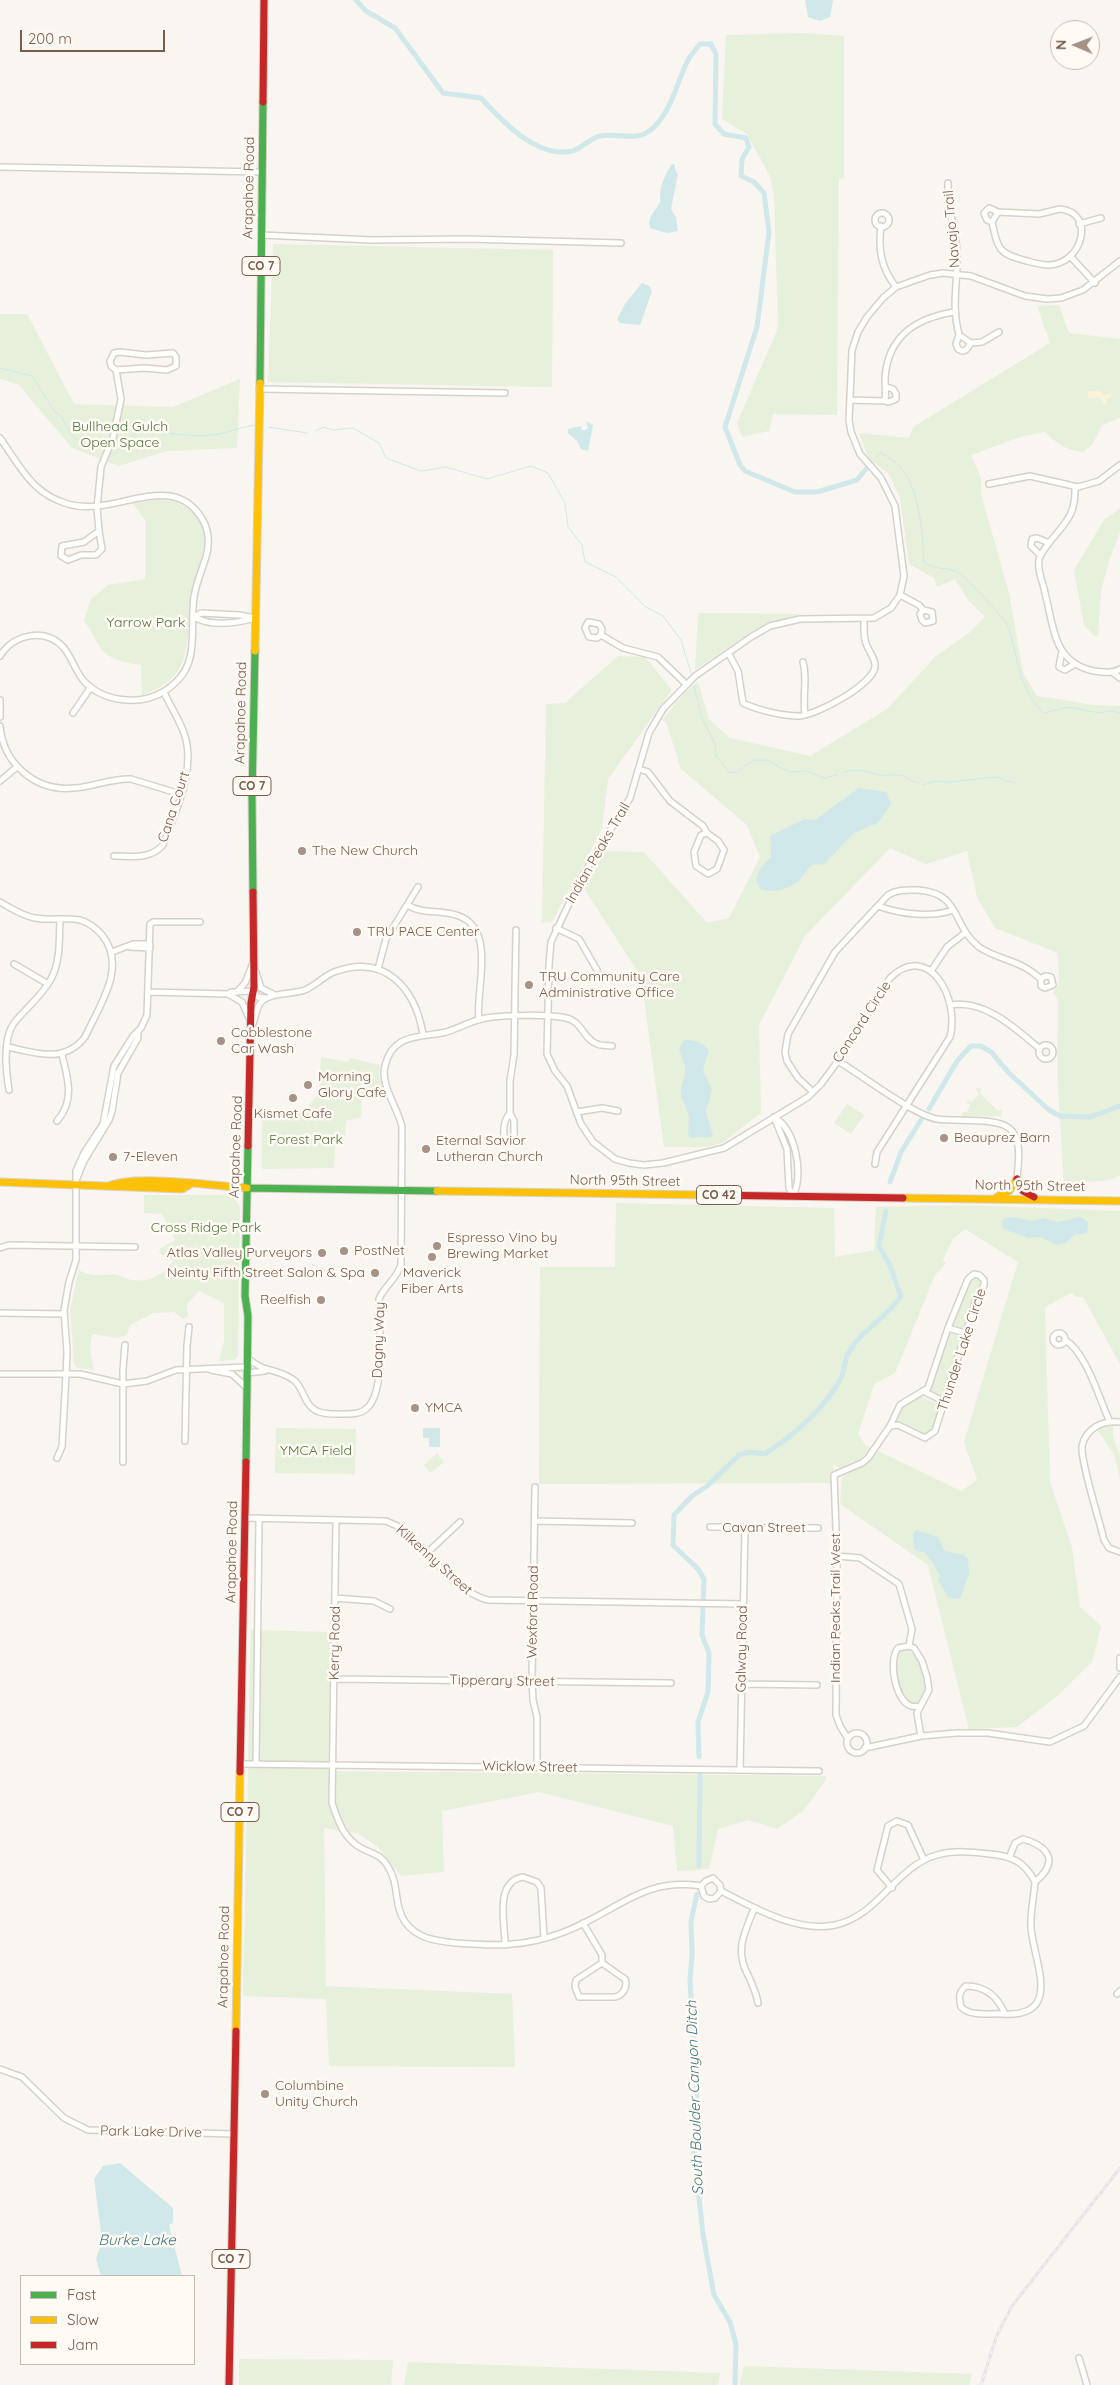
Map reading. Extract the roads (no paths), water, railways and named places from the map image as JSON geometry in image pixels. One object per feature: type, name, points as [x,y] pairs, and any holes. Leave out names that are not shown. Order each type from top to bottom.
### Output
[{"type":"main road","name":"Arapahoe Road","points":[[229,2385],[248,1357],[248,1316],[245,1296],[246,1188],[251,1003],[254,991],[252,796],[264,0]]},
{"type":"main road","points":[[993,1198],[1009,1190],[1017,1179],[1023,1191],[1038,1199]]},
{"type":"main road","name":"North 95th Street","points":[[0,1182],[77,1181],[109,1186],[116,1183],[148,1181],[246,1188],[1120,1201]]},
{"type":"street","points":[[0,167],[262,172]]},
{"type":"street","name":"Navajo Trail","points":[[948,183],[949,213],[957,252],[954,312],[960,335],[956,344],[958,349],[966,350],[971,343],[982,342],[999,332]]},
{"type":"street","points":[[992,222],[987,220],[984,213],[989,208],[998,212],[1038,214],[1066,210],[1075,216],[1079,224],[1082,238],[1080,245],[1070,256],[1051,265],[1008,256],[998,247],[992,222],[998,212]]},
{"type":"street","points":[[1079,224],[1101,218]]},
{"type":"street","points":[[881,226],[879,252],[886,272],[896,287]]},
{"type":"street","points":[[261,235],[372,240],[466,239],[621,244]]},
{"type":"street","points":[[1070,256],[1095,283]]},
{"type":"street","points":[[923,610],[920,606],[900,595],[904,576],[895,506],[888,489],[867,464],[854,444],[849,420],[850,365],[858,332],[876,305],[896,287],[930,275],[956,274],[986,280],[1025,296],[1047,299],[1072,295],[1095,283],[1120,261]]},
{"type":"street","points":[[885,401],[887,370],[892,352],[906,332],[926,318],[954,312]]},
{"type":"street","points":[[960,335],[971,343]]},
{"type":"street","points":[[99,531],[84,542],[62,546],[61,556],[68,560],[81,555],[96,555],[102,549],[97,508],[101,467],[113,438],[121,399],[116,370],[111,366],[110,361],[114,353],[146,355],[169,352],[173,353],[176,357],[176,366],[172,369],[116,370]]},
{"type":"street","points":[[850,400],[885,401],[896,399],[896,394],[892,389],[886,387]]},
{"type":"street","points":[[259,389],[505,392]]},
{"type":"street","points":[[0,438],[23,475],[42,493],[68,505],[97,508],[159,494],[179,498],[193,506],[207,526],[209,539],[208,550],[195,594],[194,646],[191,658],[181,676],[164,692],[148,698],[125,700],[101,694],[91,687],[77,672],[64,648],[47,637],[36,635],[18,638],[0,656]]},
{"type":"street","points":[[989,484],[1030,476],[1076,487],[1100,481],[1120,465]]},
{"type":"street","points":[[1076,487],[1076,500],[1070,517],[1040,555],[1039,576],[1056,639],[1062,651],[1075,664],[1093,670],[1112,672],[1120,678]]},
{"type":"street","points":[[1040,555],[1031,546],[1032,539],[1037,538],[1049,543]]},
{"type":"street","name":"Indian Peaks Trail","points":[[603,1152],[585,1132],[567,1086],[550,1063],[547,1054],[549,957],[556,928],[580,878],[622,813],[654,725],[674,696],[686,684],[711,664],[729,654],[757,633],[785,621],[800,619],[864,620],[883,614],[891,608],[900,595]]},
{"type":"street","points":[[194,618],[201,613],[256,618]]},
{"type":"street","points":[[729,654],[738,671],[743,703],[792,716],[805,715],[840,699],[863,684],[874,671],[875,662],[866,644],[864,620]]},
{"type":"street","points":[[601,634],[623,648],[658,657],[686,684]]},
{"type":"street","points":[[1062,651],[1059,667],[1065,670],[1075,664]]},
{"type":"street","points":[[803,662],[806,680],[803,699],[805,715]]},
{"type":"street","points":[[1112,672],[1120,668]]},
{"type":"street","points":[[73,713],[91,687]]},
{"type":"street","name":"Cana Court","points":[[114,856],[146,856],[158,850],[163,845],[180,794],[186,772],[187,745],[182,726],[164,692]]},
{"type":"street","points":[[0,700],[0,718]]},
{"type":"street","points":[[0,726],[4,747],[16,767],[30,778],[58,788],[74,788],[130,779],[180,794]]},
{"type":"street","points":[[0,781],[16,767]]},
{"type":"street","points":[[639,769],[653,776],[665,795],[703,826],[707,834],[718,841],[724,850],[717,869],[708,874],[696,866],[694,856],[701,835],[707,834]]},
{"type":"street","points":[[378,969],[386,939],[418,887]]},
{"type":"street","points":[[813,1092],[798,1078],[787,1061],[785,1052],[788,1034],[835,952],[888,895],[902,889],[933,891],[947,900],[965,932],[987,952],[1027,968],[1041,979]]},
{"type":"street","points":[[0,902],[35,918],[79,920],[96,927],[112,952],[114,962],[112,979],[85,1037],[72,1050],[62,1055],[43,1055],[8,1047]]},
{"type":"street","points":[[407,905],[421,912],[449,912],[463,917],[476,931],[481,942],[482,958],[477,995],[479,1020]]},
{"type":"street","points":[[878,906],[894,912],[936,914],[953,910]]},
{"type":"street","points":[[9,1090],[7,1075],[8,1047],[12,1027],[48,984],[56,967],[59,955],[60,919]]},
{"type":"street","points":[[57,1458],[62,1447],[66,1375],[67,1352],[64,1314],[69,1282],[76,1263],[77,1181],[84,1161],[109,1120],[118,1073],[138,1038],[138,1032],[147,1015],[151,922],[200,922]]},
{"type":"street","points":[[556,928],[579,939],[597,970]]},
{"type":"street","points":[[510,1113],[514,1118],[514,1137],[509,1139],[504,1137],[503,1133],[504,1120],[510,1113],[515,1017],[516,930]]},
{"type":"street","points":[[875,1164],[877,1152],[950,1037],[953,1016],[951,1005],[945,988],[931,971],[947,947],[965,932]]},
{"type":"street","points":[[112,952],[130,947],[150,946]]},
{"type":"street","points":[[237,992],[245,983],[254,960]]},
{"type":"street","points":[[254,960],[261,988],[275,995]]},
{"type":"street","points":[[14,964],[48,984]]},
{"type":"street","name":"Concord Circle","points":[[603,1152],[628,1163],[644,1165],[663,1163],[724,1148],[813,1092],[838,1061],[884,986],[896,973],[911,967],[931,971]]},
{"type":"street","points":[[251,1031],[259,1004],[267,998],[275,995],[298,993],[338,971],[364,968],[378,969],[398,982],[409,994],[419,1014],[423,1034],[449,1031],[479,1020],[548,1017],[574,1020],[580,1025],[591,1041],[599,1045],[612,1046]]},
{"type":"street","points":[[149,992],[228,994],[254,991],[258,997],[267,998]]},
{"type":"street","points":[[228,994],[237,998],[243,1004],[251,1031]]},
{"type":"street","points":[[951,1005],[970,1005],[998,1017],[1040,1049]]},
{"type":"street","name":"Dagny Way","points":[[248,1357],[258,1367],[280,1372],[296,1383],[311,1406],[317,1411],[356,1414],[368,1408],[372,1402],[378,1380],[379,1298],[396,1277],[401,1264],[402,1127],[397,1108],[385,1079],[384,1070],[388,1057],[402,1042],[423,1034]]},
{"type":"street","points":[[57,1121],[66,1109],[69,1093],[62,1055]]},
{"type":"street","points":[[838,1061],[929,1118],[998,1122],[1010,1129],[1015,1137],[1018,1149],[1017,1179]]},
{"type":"street","points":[[577,1112],[602,1108],[618,1111]]},
{"type":"street","points":[[774,1117],[782,1122],[794,1149],[797,1188],[793,1196]]},
{"type":"street","points":[[0,1248],[9,1244],[135,1247]]},
{"type":"street","name":"Thunder Lake Circle","points":[[898,1408],[904,1402],[925,1392],[931,1384],[948,1328],[968,1279],[974,1274],[979,1275],[984,1280],[984,1285],[976,1300],[935,1431],[929,1436],[922,1437],[898,1424]]},
{"type":"street","points":[[0,1313],[64,1314]]},
{"type":"street","points":[[185,1441],[189,1327]]},
{"type":"street","points":[[948,1328],[966,1333]]},
{"type":"street","points":[[1065,1340],[1072,1344],[1082,1358],[1109,1420]]},
{"type":"street","points":[[123,1462],[125,1346]]},
{"type":"street","points":[[210,1370],[219,1367],[271,1370]]},
{"type":"street","points":[[0,1374],[91,1376],[112,1383],[123,1384],[147,1381],[176,1370],[210,1370],[232,1374],[247,1388]]},
{"type":"street","points":[[925,1392],[945,1402]]},
{"type":"street","points":[[890,1426],[898,1424],[898,1408]]},
{"type":"street","points":[[890,1426],[898,1408]]},
{"type":"street","points":[[1120,1422],[1109,1420],[1094,1427],[1086,1436],[1082,1453],[1104,1540],[1109,1548],[1120,1552]]},
{"type":"street","name":"Indian Peaks Trail West","points":[[848,1738],[840,1726],[836,1715],[837,1556],[834,1475],[862,1464],[890,1426]]},
{"type":"street","name":"Wexford Road","points":[[535,1487],[532,1681],[533,1700],[537,1717],[537,1767]]},
{"type":"street","name":"Kilkenny Street","points":[[245,1518],[386,1521],[394,1523],[463,1588],[478,1598],[488,1600],[743,1604]]},
{"type":"street","name":"Arapahoe Road","points":[[256,1764],[259,1518]]},
{"type":"street","name":"Kerry Road","points":[[336,1520],[332,1803],[340,1826],[350,1840],[362,1849],[376,1853],[387,1864],[396,1881],[397,1906],[405,1923],[420,1936],[440,1941],[505,1945],[529,1944],[564,1932],[635,1895],[656,1887],[686,1884],[701,1886]]},
{"type":"street","points":[[535,1521],[632,1522]]},
{"type":"street","points":[[427,1553],[460,1522]]},
{"type":"street","name":"Cavan Street","points":[[710,1527],[818,1528]]},
{"type":"street","name":"Galway Road","points":[[740,1770],[744,1528]]},
{"type":"street","points":[[837,1556],[860,1558],[899,1584],[912,1629],[909,1646]]},
{"type":"street","points":[[335,1598],[374,1601],[390,1609]]},
{"type":"street","points":[[917,1713],[929,1690],[927,1677],[922,1661],[914,1648],[909,1646],[898,1648],[892,1658],[897,1687],[904,1701],[917,1713],[921,1736]]},
{"type":"street","points":[[1120,1658],[1120,1668]]},
{"type":"street","points":[[865,1748],[866,1742],[861,1735],[854,1734],[848,1738],[847,1746],[851,1752],[860,1753],[865,1748],[921,1736],[988,1733],[1050,1742],[1064,1738],[1084,1726],[1120,1677]]},
{"type":"street","name":"Tipperary Street","points":[[334,1679],[671,1683]]},
{"type":"street","points":[[742,1684],[817,1685]]},
{"type":"street","points":[[911,1706],[920,1707]]},
{"type":"street","name":"Wicklow Street","points":[[240,1764],[819,1771]]},
{"type":"street","points":[[892,1888],[877,1870],[888,1826],[897,1820],[908,1825],[924,1860]]},
{"type":"street","points":[[1010,1856],[1015,1843],[1023,1839],[1038,1844],[1045,1850],[1049,1858],[1049,1866],[1046,1873],[1035,1882]]},
{"type":"street","points":[[721,1891],[754,1909],[803,1925],[817,1927],[836,1925],[857,1917],[924,1860],[953,1852],[1010,1856],[1024,1866],[1035,1882],[1030,1925],[1042,1987],[1033,2007],[1014,2014],[1006,2014],[965,2011],[961,2007],[960,1993],[966,1986],[975,1986],[994,1995],[1000,2001],[1006,2014]]},
{"type":"street","points":[[505,1945],[504,1893],[510,1882],[523,1877],[536,1882],[541,1888],[544,1938]]},
{"type":"street","points":[[713,1878],[720,1885],[721,1891],[715,1898],[709,1899],[704,1896],[701,1886],[713,1878]]},
{"type":"street","points":[[754,1909],[741,1941],[741,1957],[756,1989],[758,2003]]},
{"type":"street","points":[[584,1923],[602,1955],[602,1963]]},
{"type":"street","points":[[602,1963],[625,1979],[621,1995],[615,1997],[579,1997],[575,1987],[576,1980],[602,1963]]},
{"type":"street","name":"Park Lake Drive","points":[[0,2069],[22,2077],[64,2118],[88,2130],[233,2134]]},
{"type":"street","points":[[1079,2358],[1088,2385]]},
{"type":"water","points":[[805,0],[833,0],[830,17],[820,21],[808,17]]},
{"type":"water","points":[[672,164],[675,165],[675,170],[678,174],[671,209],[676,217],[678,231],[667,233],[650,228],[649,224],[652,214],[660,202],[661,187]]},
{"type":"water","points":[[642,283],[649,286],[652,291],[640,325],[620,323],[617,319],[625,304]]},
{"type":"water","points":[[586,421],[593,425],[588,451],[581,449],[577,441],[568,433],[568,429],[581,426],[582,430],[588,428]]},
{"type":"water","points":[[859,788],[886,792],[891,803],[878,823],[854,833],[824,864],[812,865],[799,881],[794,884],[785,889],[775,891],[760,889],[756,880],[759,870],[771,857],[770,836],[805,819],[815,820]]},
{"type":"water","points":[[684,1040],[698,1042],[709,1050],[703,1070],[712,1090],[706,1112],[713,1136],[710,1137],[691,1138],[688,1134],[689,1116],[681,1095],[685,1066],[679,1049]]},
{"type":"water","points":[[1013,1217],[1031,1221],[1044,1218],[1057,1222],[1081,1217],[1088,1222],[1087,1233],[1074,1235],[1066,1243],[1057,1245],[1040,1237],[1028,1238],[1004,1229],[1001,1222],[1006,1218]]},
{"type":"water","points":[[423,1428],[440,1428],[440,1447],[429,1447],[429,1438],[423,1438]]},
{"type":"water","points":[[916,1530],[938,1537],[945,1551],[964,1555],[968,1559],[969,1573],[960,1599],[949,1598],[938,1580],[940,1575],[925,1552],[919,1552],[914,1548],[913,1534]]},
{"type":"water","name":"Burke Lake","points":[[120,2163],[173,2208],[173,2223],[169,2225],[182,2275],[101,2275],[96,2259],[102,2241],[94,2179],[103,2166]]},
{"type":"waterway","name":"South Boulder Canyon Ditch","points":[[356,0],[366,11],[395,28],[443,93],[481,98],[500,118],[522,136],[534,144],[560,152],[577,150],[600,136],[635,136],[648,132],[665,112],[691,55],[700,44],[711,44],[716,54],[715,124],[724,134],[746,138],[749,147],[742,159],[741,176],[754,182],[764,193],[769,232],[757,327],[725,427],[740,465],[745,471],[795,492],[817,492],[857,480],[866,469]]},
{"type":"waterway","points":[[0,368],[32,376],[55,412],[61,416],[71,435],[87,445],[105,447],[104,453]]},
{"type":"waterway","points":[[113,456],[140,428],[171,433],[214,435],[255,425]]},
{"type":"waterway","points":[[268,427],[307,433]]},
{"type":"waterway","points":[[316,431],[323,427],[333,430],[353,428],[379,443],[386,458],[421,471],[446,467],[487,479],[531,466],[548,473],[565,503],[568,527],[582,545],[585,562],[616,577],[646,607],[663,616],[681,640],[691,673]]},
{"type":"waterway","name":"South Boulder Canyon Ditch","points":[[875,457],[880,453],[893,461],[903,471],[911,485],[920,516],[924,562],[935,567],[956,571],[1006,623],[1023,681],[1037,706],[1044,713],[1068,707],[1100,713],[1110,711],[1120,713]]},
{"type":"waterway","points":[[694,686],[702,718],[715,744],[716,756],[730,773],[737,772],[753,760],[767,760],[788,772],[807,771],[824,778],[837,775]]},
{"type":"waterway","points":[[842,773],[857,770],[880,775],[900,775],[918,783]]},
{"type":"waterway","points":[[923,785],[936,781],[950,782],[996,777],[1014,783]]},
{"type":"waterway","name":"South Boulder Canyon Ditch","points":[[929,1109],[957,1061],[971,1046],[981,1046],[991,1052],[1009,1073],[1049,1110],[1060,1116],[1090,1117],[1120,1106]]},
{"type":"waterway","name":"South Boulder Canyon Ditch","points":[[890,1182],[901,1152],[921,1120]]},
{"type":"waterway","name":"South Boulder Canyon Ditch","points":[[699,1757],[698,1722],[708,1692],[709,1653],[702,1635],[704,1579],[698,1569],[673,1545],[674,1515],[692,1496],[706,1487],[739,1455],[749,1452],[765,1454],[808,1420],[826,1400],[841,1378],[847,1355],[854,1344],[889,1311],[901,1296],[890,1266],[879,1246],[886,1211]]},
{"type":"waterway","name":"South Boulder Canyon Ditch","points":[[699,1866],[700,1775]]},
{"type":"waterway","name":"South Boulder Canyon Ditch","points":[[697,1894],[691,1921],[692,1954],[690,1981],[698,2116],[694,2153],[703,2234],[714,2295],[730,2322],[736,2344],[735,2385]]},
{"type":"railway","points":[[981,2385],[997,2335],[1012,2306],[1120,2168]]},
{"type":"place","name":"The New Church","points":[[302,851]]},
{"type":"place","name":"TRU PACE Center","points":[[357,932]]},
{"type":"place","name":"TRU Community Care Administrative Office","points":[[529,985]]},
{"type":"place","name":"Cobblestone Car Wash","points":[[221,1041]]},
{"type":"place","name":"Morning Glory Cafe","points":[[308,1085]]},
{"type":"place","name":"Kismet Cafe","points":[[293,1098]]},
{"type":"place","name":"Beauprez Barn","points":[[944,1138]]},
{"type":"place","name":"Eternal Savior Lutheran Church","points":[[426,1149]]},
{"type":"place","name":"7-Eleven","points":[[113,1157]]},
{"type":"place","name":"Espresso Vino by Brewing Market","points":[[437,1246]]},
{"type":"place","name":"PostNet","points":[[344,1251]]},
{"type":"place","name":"Atlas Valley Purveyors","points":[[322,1253]]},
{"type":"place","name":"Maverick Fiber Arts","points":[[432,1257]]},
{"type":"place","name":"Neinty Fifth Street Salon & Spa","points":[[375,1273]]},
{"type":"place","name":"Reelfish","points":[[321,1300]]},
{"type":"place","name":"YMCA","points":[[415,1408]]},
{"type":"place","name":"Columbine Unity Church","points":[[265,2094]]},
{"type":"park label","name":"Bullhead Gulch Open Space","points":[[120,436]]},
{"type":"park label","name":"Yarrow Park","points":[[146,623]]},
{"type":"park label","name":"Forest Park","points":[[306,1140]]},
{"type":"park label","name":"Cross Ridge Park","points":[[206,1228]]},
{"type":"park label","name":"YMCA Field","points":[[316,1451]]}]
